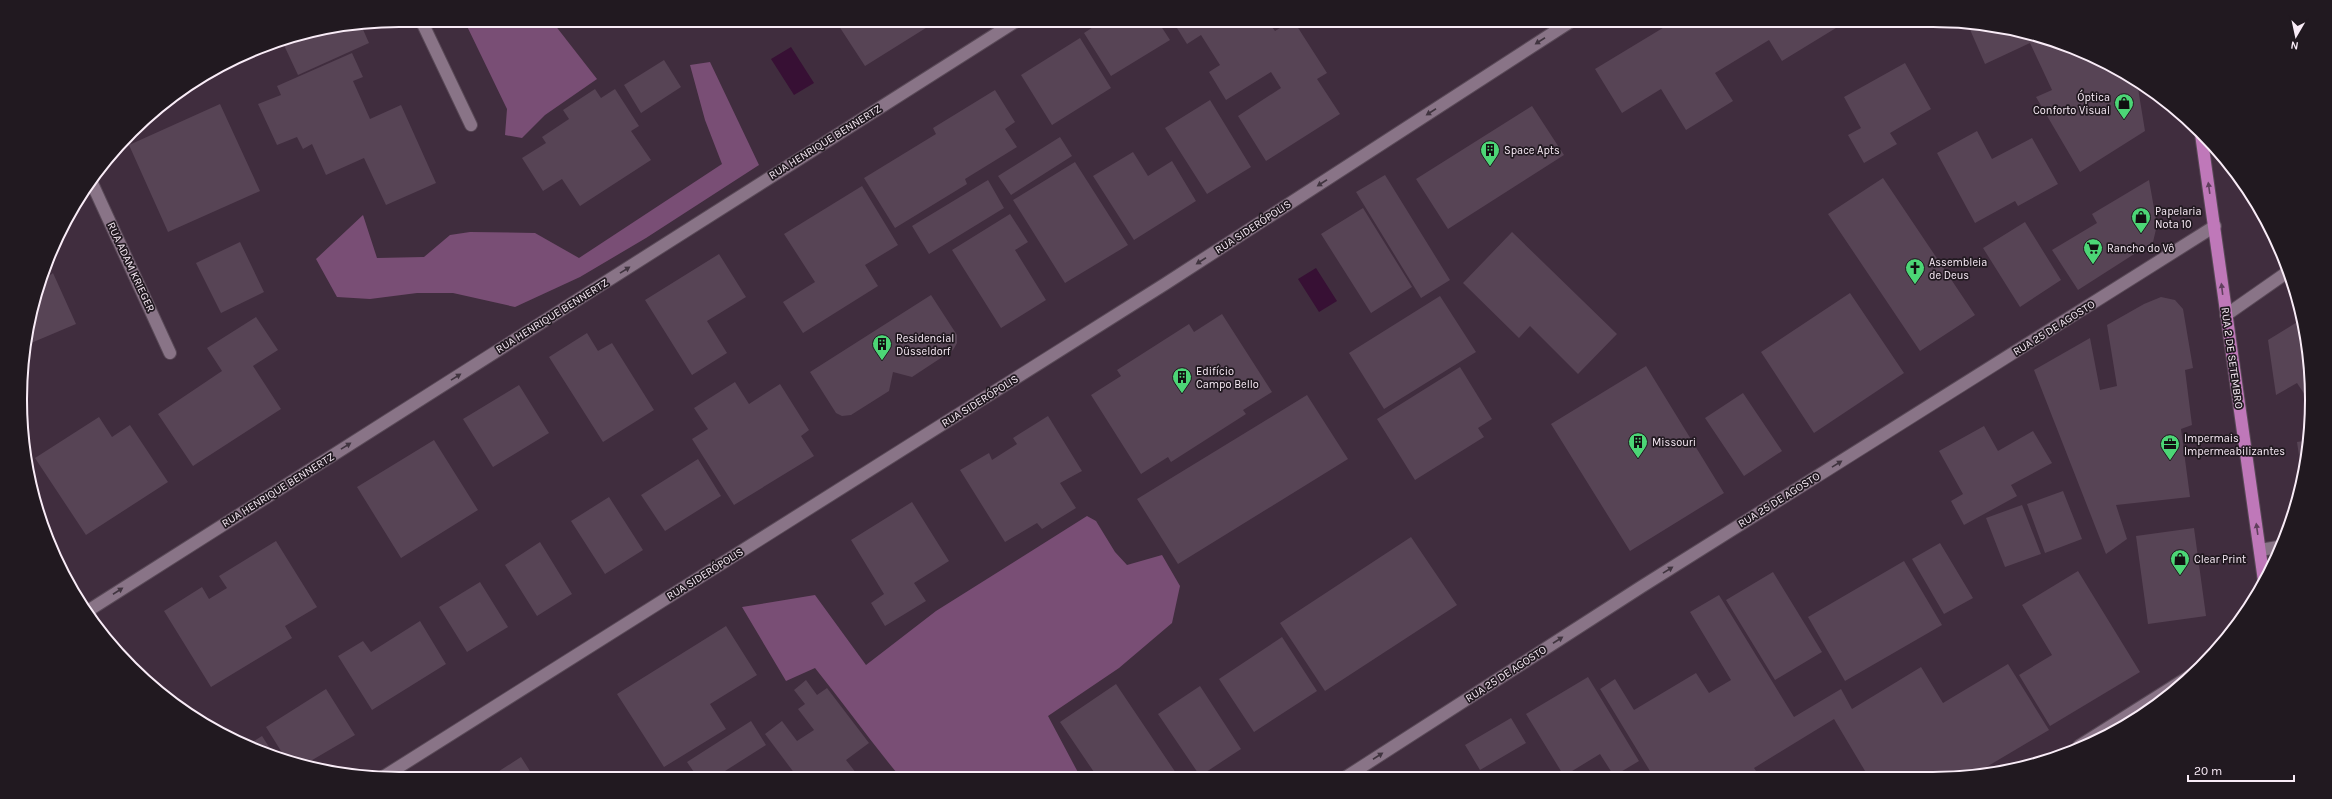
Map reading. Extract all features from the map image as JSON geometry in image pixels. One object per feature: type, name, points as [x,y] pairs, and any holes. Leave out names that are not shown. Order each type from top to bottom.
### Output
[{"type":"main road","name":"RUA 2 DE SETEMBRO","points":[[2202,143],[2263,572]]},
{"type":"street","points":[[424,27],[471,125]]},
{"type":"street","name":"RUA HENRIQUE BENNERTZ","points":[[92,608],[1007,27]]},
{"type":"street","name":"RUA SIDERÓPOLIS","points":[[391,772],[1158,288],[1562,27]]},
{"type":"street","name":"RUA ADAM KRIEGER","points":[[94,187],[170,353]]},
{"type":"street","name":"RUA 25 DE AGOSTO","points":[[1354,772],[1641,587],[2214,226]]},
{"type":"street","points":[[2226,315],[2283,275]]},
{"type":"street","points":[[2260,550],[2274,548]]},
{"type":"street","points":[[2110,727],[2148,703]]},
{"type":"shaded area","points":[[467,27],[556,27],[597,79],[545,115],[522,138],[505,135],[507,109]]},
{"type":"shaded area","points":[[791,47],[814,83],[794,95],[771,59]]},
{"type":"shaded area","points":[[710,62],[759,165],[646,238],[580,277],[515,307],[453,293],[417,293],[370,299],[337,297],[316,259],[363,215],[377,258],[424,257],[450,235],[470,232],[535,233],[579,258],[722,164],[705,120],[690,65]]},
{"type":"shaded area","points":[[1316,268],[1337,301],[1319,312],[1298,279]]},
{"type":"shaded area","points":[[1087,516],[1096,521],[1115,552],[1127,565],[1162,555],[1180,586],[1172,623],[1119,668],[1048,716],[1078,772],[896,772],[815,668],[786,681],[742,607],[815,595],[866,665],[936,611]]},
{"type":"building","points":[[840,27],[927,27],[865,66]]},
{"type":"building","points":[[1093,27],[1162,27],[1170,40],[1111,76],[1084,33]]},
{"type":"building","points":[[1176,27],[1272,27],[1275,31],[1282,27],[1297,27],[1327,73],[1317,79],[1340,114],[1266,161],[1238,116],[1281,88],[1271,72],[1226,100],[1209,72],[1220,65],[1201,35],[1187,44]]},
{"type":"building","points":[[1664,27],[1838,27],[1782,61],[1769,40],[1715,73],[1733,101],[1686,130],[1661,89],[1622,113],[1595,69]]},
{"type":"building","points":[[363,29],[369,43],[298,75],[284,46],[327,34]]},
{"type":"building","points":[[1970,29],[2005,34],[2075,55],[2119,77],[2138,89],[2145,131],[2080,172],[2036,97],[2052,90],[2030,43],[1985,64]]},
{"type":"building","points":[[1080,38],[1111,88],[1052,125],[1021,75]]},
{"type":"building","points":[[352,53],[363,77],[353,81],[370,119],[401,105],[436,183],[386,205],[364,158],[326,175],[312,144],[303,149],[297,137],[277,145],[258,104],[281,95],[277,86]]},
{"type":"building","points":[[664,60],[681,87],[641,113],[624,85]]},
{"type":"building","points":[[1905,63],[1931,109],[1890,133],[1897,144],[1864,163],[1848,135],[1861,128],[1844,97]]},
{"type":"building","points":[[595,89],[601,98],[615,89],[639,126],[631,131],[651,160],[580,206],[562,179],[543,191],[522,158],[546,143],[542,137],[569,119],[563,110]]},
{"type":"building","points":[[995,90],[1015,122],[1005,129],[1017,147],[965,179],[967,184],[895,228],[864,178],[936,134],[933,128]]},
{"type":"building","points":[[1210,100],[1251,167],[1207,194],[1165,128]]},
{"type":"building","points":[[220,104],[260,191],[168,232],[129,145]]},
{"type":"building","name":"Space Apts","points":[[1532,106],[1564,155],[1448,229],[1416,179]]},
{"type":"building","points":[[1977,131],[1992,159],[2032,138],[2058,184],[2018,206],[2015,201],[1975,223],[1937,153]]},
{"type":"building","points":[[1060,137],[1072,156],[1011,195],[998,176]]},
{"type":"building","points":[[1133,152],[1148,176],[1172,161],[1196,201],[1134,240],[1093,176]]},
{"type":"building","points":[[1075,162],[1128,245],[1065,283],[1013,200]]},
{"type":"building","points":[[1385,175],[1450,280],[1421,298],[1356,192]]},
{"type":"building","name":"Assembleia de Deus","points":[[1883,178],[1975,315],[1920,351],[1828,214]]},
{"type":"building","points":[[988,180],[1004,208],[929,254],[912,226]]},
{"type":"building","points":[[2149,180],[2157,225],[2153,242],[2078,290],[2052,250],[2097,223],[2092,214]]},
{"type":"building","points":[[862,186],[898,245],[865,265],[878,286],[803,333],[783,302],[815,282],[784,234]]},
{"type":"building","points":[[1363,208],[1412,287],[1371,313],[1321,234]]},
{"type":"building","points":[[1010,214],[1028,242],[1015,250],[1046,300],[1001,328],[952,250]]},
{"type":"building","points":[[2025,222],[2061,280],[2020,307],[1983,248]]},
{"type":"building","points":[[1512,232],[1617,334],[1578,374],[1530,326],[1519,338],[1463,283]]},
{"type":"building","points":[[240,242],[264,292],[221,313],[196,263]]},
{"type":"building","points":[[719,254],[746,297],[707,321],[727,353],[692,375],[645,300]]},
{"type":"building","points":[[53,273],[76,324],[31,343],[34,327],[47,280],[49,275]]},
{"type":"building","points":[[1850,293],[1904,373],[1814,433],[1761,352]]},
{"type":"building","name":"Residencial Düsseldorf","points":[[931,295],[957,335],[957,343],[953,350],[912,377],[893,372],[889,391],[851,415],[842,416],[836,413],[810,372]]},
{"type":"building","points":[[1440,296],[1476,352],[1384,409],[1349,353]]},
{"type":"building","points":[[2161,297],[2175,300],[2183,309],[2193,368],[2185,370],[2192,425],[2181,429],[2190,497],[2116,505],[2127,539],[2106,554],[2034,370],[2090,338],[2100,390],[2117,386],[2107,325],[2144,304]]},
{"type":"building","name":"Edifício Campo Bello","points":[[1222,314],[1272,392],[1243,410],[1246,414],[1171,462],[1168,457],[1141,474],[1091,395],[1121,376],[1117,370],[1189,324],[1194,332]]},
{"type":"building","points":[[256,317],[278,350],[253,366],[281,409],[193,466],[158,414],[222,371],[207,348]]},
{"type":"building","points":[[2297,322],[2302,351],[2305,395],[2297,383],[2276,395],[2268,340]]},
{"type":"building","points":[[587,333],[598,351],[612,343],[654,410],[603,442],[549,357]]},
{"type":"building","name":"Missouri","points":[[1646,366],[1724,493],[1630,551],[1551,424]]},
{"type":"building","points":[[1460,367],[1492,419],[1478,428],[1484,437],[1415,480],[1377,419]]},
{"type":"building","points":[[735,382],[749,404],[780,384],[809,430],[801,436],[814,456],[734,505],[692,439],[708,429],[694,408]]},
{"type":"building","points":[[519,385],[549,433],[493,467],[463,419]]},
{"type":"building","points":[[1743,393],[1782,451],[1744,476],[1705,418]]},
{"type":"building","points":[[1307,395],[1348,459],[1178,564],[1137,499]]},
{"type":"building","points":[[1048,416],[1082,471],[1060,483],[1076,508],[1042,529],[1037,523],[1005,542],[960,470],[989,453],[992,460],[1017,444],[1013,438]]},
{"type":"building","points":[[99,417],[112,437],[130,425],[168,482],[86,535],[35,458]]},
{"type":"building","points":[[1984,426],[1998,451],[2033,431],[2052,463],[2011,485],[2017,496],[1964,525],[1951,501],[1963,494],[1939,451]]},
{"type":"building","points":[[434,440],[478,510],[401,558],[357,487]]},
{"type":"building","points":[[2303,441],[2300,461],[2297,442]]},
{"type":"building","points":[[698,459],[721,496],[665,531],[641,495]]},
{"type":"building","points":[[2063,491],[2082,539],[2045,553],[2027,504]]},
{"type":"building","points":[[609,497],[643,550],[605,574],[571,521]]},
{"type":"building","points":[[912,502],[949,561],[914,583],[926,601],[885,626],[871,603],[884,594],[851,540]]},
{"type":"building","points":[[2022,505],[2041,554],[2005,567],[1986,518]]},
{"type":"building","points":[[2194,528],[2206,616],[2148,624],[2136,536]]},
{"type":"building","points":[[1411,537],[1457,605],[1325,691],[1280,623]]},
{"type":"building","points":[[276,541],[317,607],[285,626],[292,638],[211,687],[164,611],[202,587],[209,599],[227,588],[219,576]]},
{"type":"building","points":[[540,542],[572,594],[537,616],[505,565]]},
{"type":"building","points":[[1940,543],[1973,598],[1944,614],[1912,559]]},
{"type":"building","points":[[1904,561],[1942,625],[1845,681],[1808,617]]},
{"type":"building","points":[[2078,571],[2140,672],[2050,726],[2019,675],[2052,655],[2022,605]]},
{"type":"building","points":[[1773,572],[1822,652],[1775,680],[1726,600]]},
{"type":"building","points":[[480,582],[508,627],[467,652],[439,607]]},
{"type":"building","points":[[1719,595],[1794,717],[1841,689],[1852,709],[1921,667],[1943,703],[2008,664],[2049,730],[1984,769],[1932,772],[1866,772],[1834,719],[1754,768],[1756,771],[1754,772],[1651,772],[1600,689],[1615,679],[1634,710],[1696,673],[1709,693],[1731,680],[1690,612]]},
{"type":"building","points":[[420,621],[446,664],[372,710],[338,656],[363,641],[371,652]]},
{"type":"building","points":[[726,626],[757,675],[710,704],[726,729],[664,767],[617,694]]},
{"type":"building","points":[[1282,637],[1317,691],[1254,732],[1219,679]]},
{"type":"building","points":[[1588,677],[1639,761],[1621,772],[1611,772],[1600,754],[1571,772],[1562,772],[1526,714]]},
{"type":"building","points":[[806,680],[817,695],[827,688],[869,743],[846,760],[855,772],[794,772],[765,734],[782,721],[797,741],[814,730],[798,709],[805,704],[794,690]]},
{"type":"building","points":[[1116,684],[1175,772],[1094,772],[1060,722]]},
{"type":"building","points":[[1200,686],[1241,749],[1206,772],[1197,772],[1158,714]]},
{"type":"building","points":[[326,689],[355,735],[311,761],[282,753],[266,727]]},
{"type":"building","points":[[1511,718],[1526,743],[1480,770],[1465,745]]},
{"type":"building","points":[[751,721],[766,745],[723,772],[694,772],[687,762]]},
{"type":"building","points":[[262,736],[270,749],[257,744],[253,742]]},
{"type":"building","points":[[521,757],[531,772],[498,772]]},
{"type":"place","name":"Óptica Conforto Visual","points":[[2124,120]]},
{"type":"place","name":"Space Apts","points":[[1490,167]]},
{"type":"place","name":"Papelaria Nota 10","points":[[2141,234]]},
{"type":"place","name":"Rancho do Vô","points":[[2093,265]]},
{"type":"place","name":"Assembleia de Deus","points":[[1915,285]]},
{"type":"place","name":"Residencial Düsseldorf","points":[[882,361]]},
{"type":"place","name":"Edifício Campo Bello","points":[[1182,394]]},
{"type":"place","name":"Missouri","points":[[1638,459]]},
{"type":"place","name":"Impermais Impermeabilizantes","points":[[2170,461]]},
{"type":"place","name":"Clear Print","points":[[2180,576]]}]
